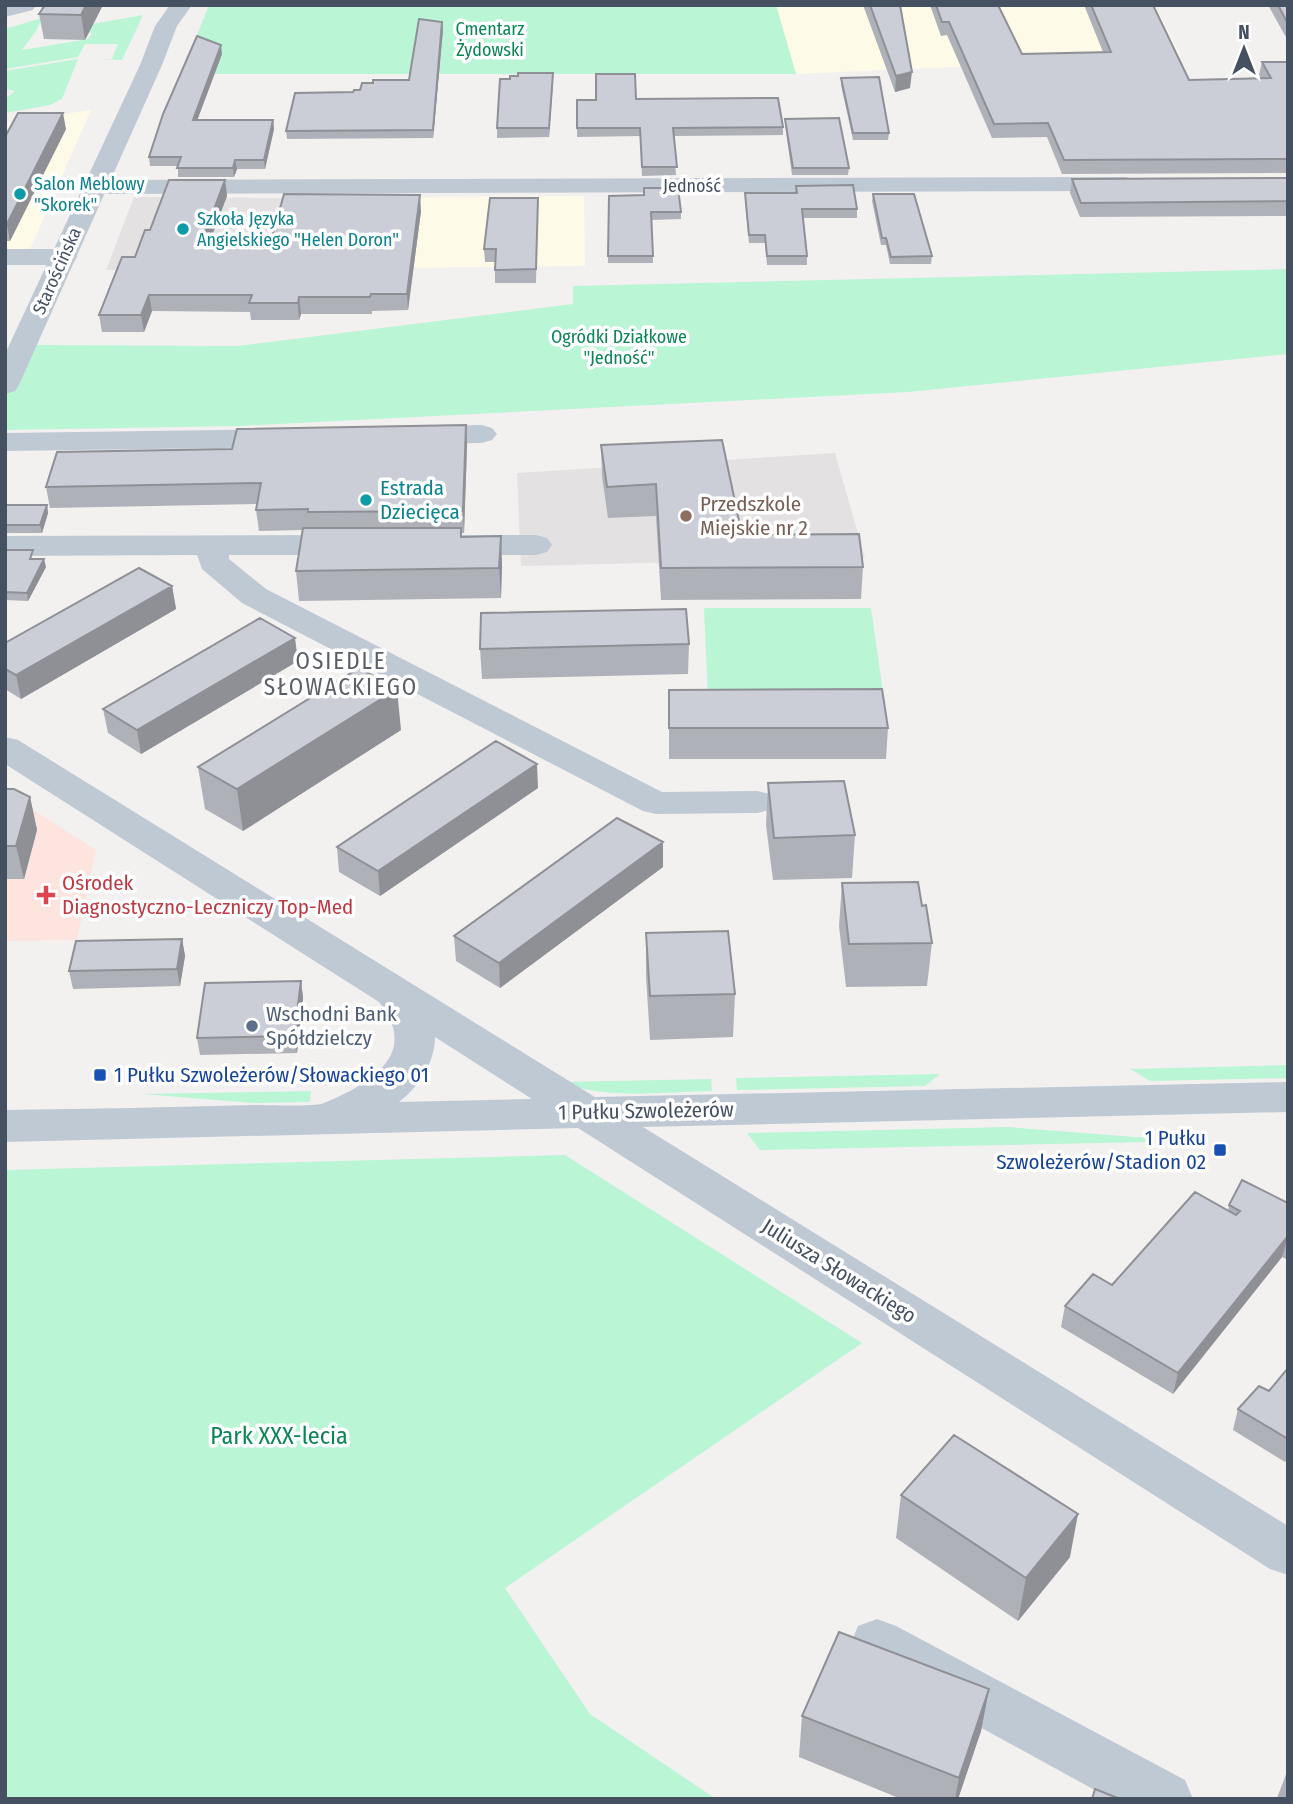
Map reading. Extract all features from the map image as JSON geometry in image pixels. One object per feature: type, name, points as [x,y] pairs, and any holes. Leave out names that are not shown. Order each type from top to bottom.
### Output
[{"type":"street","points":[[5,11],[25,5]]},
{"type":"street","name":"Starościńska","points":[[5,385],[151,65],[166,16],[181,5]]},
{"type":"street","name":"Jedność","points":[[95,187],[1149,183]]},
{"type":"street","points":[[5,257],[64,257]]},
{"type":"street","points":[[389,436],[482,434]]},
{"type":"street","points":[[5,442],[309,438]]},
{"type":"street","points":[[5,546],[536,544]]},
{"type":"street","points":[[212,546],[212,562],[254,596],[656,803],[757,802]]},
{"type":"street","name":"Juliusza Słowackiego","points":[[5,748],[1288,1553]]},
{"type":"street","name":"Juliusza Słowackiego","points":[[294,1119],[370,1102],[388,1090],[405,1072],[412,1056],[414,1038],[407,1011],[390,988]]},
{"type":"street","name":"1 Pułku Szwoleżerów","points":[[5,1126],[1288,1097]]},
{"type":"street","points":[[877,1643],[1165,1799]]},
{"type":"shaded area","points":[[776,5],[1155,5],[1181,57],[796,74]]},
{"type":"shaded area","points":[[91,110],[30,249],[5,249],[5,123]]},
{"type":"shaded area","points":[[584,196],[585,266],[299,269],[312,198]]},
{"type":"shaded area","points":[[134,197],[312,198],[299,269],[106,270]]},
{"type":"shaded area","name":"Przedszkole Miejskie nr 2","points":[[835,453],[865,558],[521,566],[517,473]]},
{"type":"shaded area","name":"Ośrodek Diagnostyczno-Leczniczy Top-Med","points":[[5,792],[96,850],[77,940],[5,941]]},
{"type":"green space","name":"Cmentarz Żydowski","points":[[209,5],[776,5],[796,74],[181,74]]},
{"type":"green space","points":[[143,15],[122,60],[101,59],[112,59],[118,44],[85,44],[78,57],[5,69],[5,29],[42,18],[22,50],[88,39],[92,33],[85,32],[81,26]]},
{"type":"green space","points":[[78,59],[62,99],[50,105],[5,113],[5,99],[15,91],[5,89],[5,71]]},
{"type":"green space","name":"Ogródki Działkowe \"Jedność\"","points":[[1288,269],[1288,354],[908,392],[237,426],[5,430],[5,385],[24,345],[237,346],[573,304],[573,286]]},
{"type":"green space","points":[[704,608],[871,608],[884,699],[708,700]]},
{"type":"green space","points":[[1288,1065],[1288,1078],[1150,1081],[1130,1069]]},
{"type":"green space","points":[[940,1074],[925,1086],[737,1090],[736,1078]]},
{"type":"green space","points":[[711,1079],[712,1091],[654,1093],[597,1091],[560,1082]]},
{"type":"green space","points":[[311,1091],[310,1102],[253,1103],[142,1094]]},
{"type":"green space","points":[[1008,1127],[1148,1138],[1148,1142],[760,1150],[747,1133]]},
{"type":"green space","name":"Park XXX-lecia","points":[[565,1155],[862,1343],[505,1588],[590,1714],[716,1799],[5,1799],[5,1170]]},
{"type":"building","points":[[45,5],[86,5],[81,15],[39,14]]},
{"type":"building","points":[[870,5],[900,5],[912,72],[896,76]]},
{"type":"building","points":[[936,5],[998,5],[1022,54],[1111,52],[1091,5],[1153,5],[1189,80],[1271,78],[1262,62],[1288,62],[1288,159],[1064,160],[1048,123],[994,124],[949,22],[942,22]]},
{"type":"building","points":[[1278,5],[1288,5],[1288,24]]},
{"type":"building","points":[[419,19],[442,22],[433,130],[286,131],[295,93],[353,92],[360,90],[362,83],[373,83],[373,80],[409,80]]},
{"type":"building","points":[[197,36],[221,45],[193,120],[273,120],[264,160],[235,160],[233,168],[177,168],[181,157],[149,157],[163,114]]},
{"type":"building","points":[[518,73],[553,73],[549,128],[497,128],[500,79],[510,79],[510,76],[518,76]]},
{"type":"building","points":[[596,74],[635,74],[636,99],[778,98],[783,127],[673,128],[677,167],[642,167],[640,128],[577,128],[577,100],[596,100]]},
{"type":"building","points":[[879,77],[889,133],[853,133],[841,78]]},
{"type":"building","name":"Salon Meblowy \"Skorek\"","points":[[18,113],[63,113],[5,224],[5,137]]},
{"type":"building","points":[[839,118],[849,168],[793,168],[785,119]]},
{"type":"building","points":[[1288,178],[1288,201],[1081,203],[1072,179]]},
{"type":"building","points":[[169,180],[225,180],[203,238],[272,237],[284,194],[420,195],[407,294],[299,297],[298,303],[249,303],[252,295],[149,295],[141,315],[99,315],[122,257],[135,257],[145,230],[150,230]]},
{"type":"building","points":[[853,185],[857,209],[802,209],[807,256],[767,256],[765,235],[749,235],[745,193],[797,193],[796,186]]},
{"type":"building","points":[[644,188],[678,188],[681,212],[651,212],[653,256],[608,256],[609,196],[644,195]]},
{"type":"building","points":[[873,194],[914,194],[932,256],[891,257],[886,238],[882,238]]},
{"type":"building","points":[[490,198],[538,198],[536,269],[495,270],[496,249],[484,249]]},
{"type":"building","points":[[466,425],[463,511],[256,510],[261,483],[46,487],[57,452],[232,449],[237,429]]},
{"type":"building","points":[[722,440],[742,535],[859,534],[863,567],[661,568],[656,484],[607,487],[601,445]]},
{"type":"building","points":[[5,505],[47,505],[40,525],[5,525]]},
{"type":"building","points":[[303,528],[461,528],[461,537],[501,536],[499,568],[296,571]]},
{"type":"building","points":[[5,550],[33,550],[30,559],[44,559],[27,593],[5,592]]},
{"type":"building","points":[[139,568],[172,586],[16,675],[5,669],[5,643]]},
{"type":"building","points":[[686,609],[689,644],[480,649],[481,613]]},
{"type":"building","points":[[260,618],[295,638],[137,730],[103,709]]},
{"type":"building","points":[[359,668],[397,689],[237,789],[198,767]]},
{"type":"building","points":[[882,689],[888,728],[669,728],[669,690]]},
{"type":"building","points":[[496,741],[537,764],[378,871],[337,847]]},
{"type":"building","points":[[844,781],[855,835],[774,838],[768,783]]},
{"type":"building","points":[[5,789],[14,789],[30,797],[16,846],[5,846]]},
{"type":"building","points":[[617,818],[663,842],[499,963],[454,936]]},
{"type":"building","points":[[918,882],[922,906],[926,905],[932,943],[849,944],[842,883]]},
{"type":"building","points":[[728,931],[735,994],[650,996],[646,933]]},
{"type":"building","points":[[182,939],[177,969],[69,971],[76,941]]},
{"type":"building","name":"Wschodni Bank Spółdzielczy","points":[[301,981],[294,1036],[197,1038],[205,983]]},
{"type":"building","points":[[1242,1180],[1288,1203],[1288,1236],[1178,1373],[1065,1306],[1093,1274],[1112,1285],[1195,1192],[1236,1215],[1240,1211],[1229,1205]]},
{"type":"building","points":[[1288,1368],[1288,1439],[1238,1409],[1259,1386],[1269,1391]]},
{"type":"building","points":[[954,1435],[1078,1514],[1026,1578],[901,1495]]},
{"type":"building","points":[[839,1632],[989,1689],[959,1778],[802,1716]]},
{"type":"building","points":[[1095,1789],[1120,1799],[1092,1799]]},
{"type":"place","name":"Salon Meblowy \"Skorek\"","points":[[20,194]]},
{"type":"place","name":"Szkoła Języka Angielskiego \"Helen Doron\"","points":[[183,229]]},
{"type":"place","name":"Estrada Dziecięca","points":[[366,500]]},
{"type":"place","name":"Przedszkole Miejskie nr 2","points":[[686,516]]},
{"type":"place","name":"Ośrodek Diagnostyczno-Leczniczy Top-Med","points":[[46,895]]},
{"type":"place","name":"Wschodni Bank Spółdzielczy","points":[[252,1026]]},
{"type":"place","name":"1 Pułku Szwoleżerów/Słowackiego 01","points":[[100,1075]]},
{"type":"place","name":"1 Pułku Szwoleżerów/Stadion 02","points":[[1220,1150]]},
{"type":"district","name":"OSIEDLE SŁOWACKIEGO","points":[[341,674]]}]
